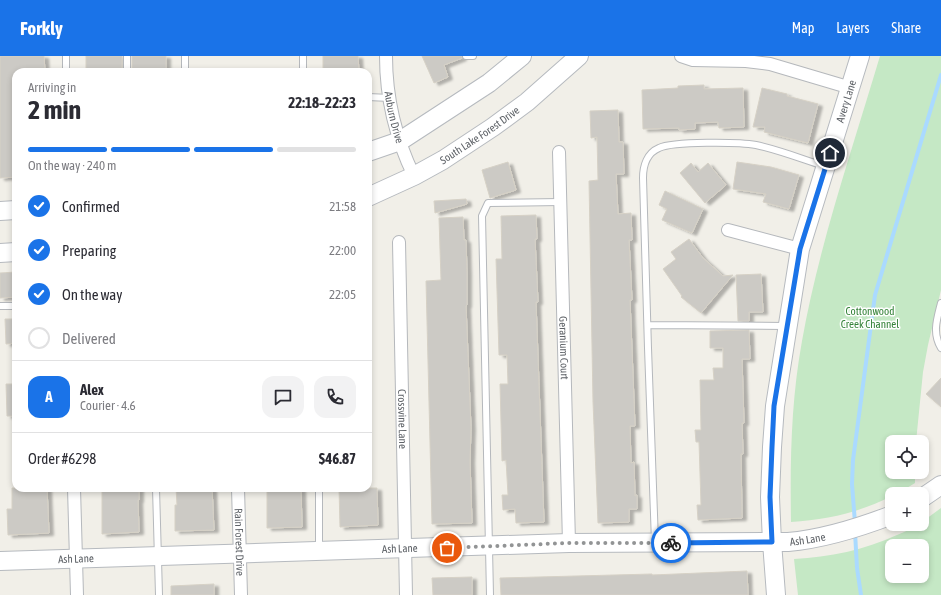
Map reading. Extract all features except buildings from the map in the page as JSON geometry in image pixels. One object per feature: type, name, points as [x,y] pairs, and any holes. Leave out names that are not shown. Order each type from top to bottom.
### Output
[{"type":"street","name":"Auburn Drive","points":[[386,56],[386,80],[397,133],[405,158],[414,176]]},
{"type":"street","points":[[372,150],[400,140],[489,84],[522,56]]},
{"type":"street","name":"South Lake Forest Drive","points":[[372,195],[414,176],[444,160],[527,102],[579,56]]},
{"type":"street","points":[[681,56],[693,60],[746,61],[770,64],[851,88]]},
{"type":"street","name":"Avery Lane","points":[[776,595],[770,497],[774,413],[800,249],[860,56]]},
{"type":"street","name":"Geranium Court","points":[[559,152],[569,543]]},
{"type":"street","points":[[0,211],[12,210]]},
{"type":"street","points":[[728,230],[800,249]]},
{"type":"street","name":"Crossvine Lane","points":[[398,242],[406,595]]},
{"type":"street","points":[[0,253],[12,252]]},
{"type":"street","points":[[929,493],[941,485]]},
{"type":"street","points":[[74,492],[77,595]]},
{"type":"street","name":"Rain Forest Drive","points":[[238,492],[241,595]]},
{"type":"street","name":"Ash Lane","points":[[0,561],[569,543],[797,541],[858,528],[885,518]]},
{"type":"lane","points":[[66,56],[66,68]]},
{"type":"lane","points":[[126,56],[127,68]]},
{"type":"lane","points":[[185,56],[185,68]]},
{"type":"lane","points":[[303,56],[303,68]]},
{"type":"lane","points":[[466,56],[473,56]]},
{"type":"lane","points":[[372,97],[390,98]]},
{"type":"lane","points":[[655,543],[643,171],[644,163],[653,152],[661,147],[693,144],[743,144],[757,145],[826,166]]},
{"type":"lane","points":[[490,595],[482,216],[488,203],[561,202]]},
{"type":"lane","points":[[941,303],[936,321],[937,340],[941,348]]},
{"type":"lane","points":[[0,306],[12,306]]},
{"type":"lane","points":[[648,325],[788,326]]},
{"type":"lane","points":[[156,492],[159,595]]},
{"type":"lane","points":[[319,492],[319,552]]},
{"type":"green space","name":"Cottonwood Creek Channel","points":[[880,56],[941,56],[941,290],[923,372],[917,435],[885,435],[885,479],[915,479],[915,483],[908,487],[885,487],[885,500],[868,507],[830,517],[791,522],[792,431],[798,364],[817,269],[847,162]]},
{"type":"green space","points":[[941,508],[941,595],[798,595],[794,559],[821,557],[847,552],[885,540],[885,583],[929,583],[929,539],[887,539],[906,531],[929,531],[929,517]]},
{"type":"waterway","points":[[855,523],[852,484],[853,460],[875,295],[941,75]]},
{"type":"waterway","points":[[855,532],[857,568],[861,595]]},
{"type":"way so far","points":[[447,548],[569,543],[671,543]]},
{"type":"route","points":[[671,543],[772,542],[770,497],[774,406],[800,249],[830,153]]}]
